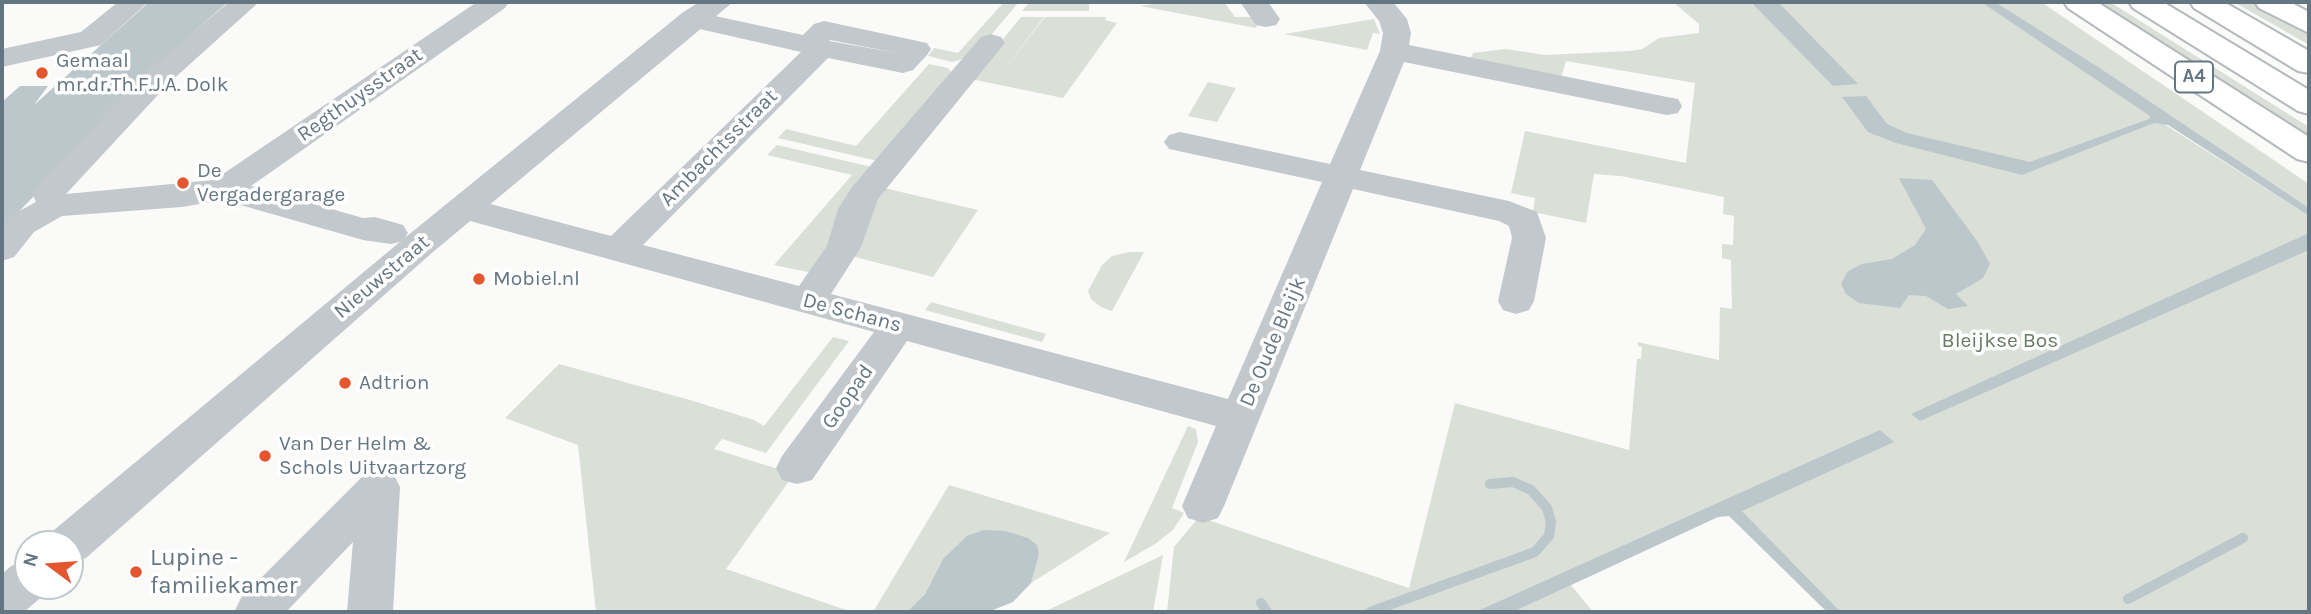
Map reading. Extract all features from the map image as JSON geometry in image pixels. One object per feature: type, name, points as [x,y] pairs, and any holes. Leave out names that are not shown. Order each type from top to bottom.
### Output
[{"type":"highway","name":"A4","points":[[2078,2],[2309,152]]},
{"type":"highway","name":"A4","points":[[2143,2],[2309,104]]},
{"type":"highway","points":[[2204,2],[2309,64]]},
{"type":"highway","points":[[2269,2],[2309,24]]},
{"type":"street","points":[[2,58],[91,40],[134,2]]},
{"type":"street","points":[[55,205],[49,193],[158,77],[245,2]]},
{"type":"street","name":"Regthuysstraat","points":[[224,189],[495,2]]},
{"type":"street","name":"De Oude Bleijk","points":[[1203,506],[1394,51],[1398,33],[1393,19],[1378,2]]},
{"type":"street","points":[[705,9],[832,37],[903,64],[911,56],[970,68]]},
{"type":"street","name":"Nieuwstraat","points":[[84,532],[464,208],[705,9]]},
{"type":"street","name":"Ambachtsstraat","points":[[617,250],[832,37]]},
{"type":"street","points":[[808,301],[844,247],[855,209],[864,194],[991,43]]},
{"type":"street","points":[[1394,51],[1667,106]]},
{"type":"street","points":[[1180,142],[1509,212],[1525,220],[1529,238],[1516,301]]},
{"type":"street","points":[[2,248],[22,224],[55,205],[182,196],[224,189],[363,229],[374,228],[391,233]]},
{"type":"street","name":"De Schans","points":[[464,208],[1241,418]]},
{"type":"street","name":"Goopad","points":[[797,468],[898,326]]},
{"type":"street","points":[[257,612],[379,487],[370,612]]},
{"type":"green space","points":[[1004,2],[1019,2],[973,56],[952,62],[928,56],[934,48],[958,53]]},
{"type":"green space","points":[[1030,2],[1089,2],[1089,11],[1022,11]]},
{"type":"green space","points":[[1168,2],[1224,2],[1235,17],[1261,17],[1256,28],[1140,6]]},
{"type":"green space","name":"Bleijkse Bos","points":[[1673,2],[1981,2],[2164,124],[2309,216],[2309,612],[1841,612],[1742,511],[1723,501],[1475,612],[1167,612],[1174,547],[1199,517],[1409,588],[1455,403],[1629,450],[1637,359],[1641,359],[1642,347],[1638,346],[1638,342],[1719,360],[1720,307],[1732,309],[1731,260],[1722,258],[1722,244],[1733,245],[1734,216],[1723,214],[1724,197],[1621,176],[1594,174],[1586,223],[1533,212],[1535,198],[1511,193],[1525,131],[1686,163],[1695,83],[1566,61],[1561,78],[1470,61],[1473,53],[1506,49],[1545,55],[1630,51],[1642,49],[1659,38],[1699,33],[1699,24]]},
{"type":"green space","points":[[1995,2],[2041,2],[2309,184],[2309,208]]},
{"type":"green space","points":[[2090,2],[2110,2],[2309,127],[2309,142]]},
{"type":"green space","points":[[2234,2],[2256,2],[2309,32],[2309,45]]},
{"type":"green space","points":[[1021,17],[1044,17],[1000,75],[1045,17],[1106,17],[1105,20],[1117,23],[1063,98],[971,79]]},
{"type":"green space","points":[[1374,19],[1380,34],[1373,33],[1367,50],[1284,34]]},
{"type":"green space","points":[[929,64],[948,68],[952,73],[882,162],[778,138],[786,129],[856,146]]},
{"type":"green space","points":[[1208,82],[1236,88],[1217,122],[1188,116]]},
{"type":"green space","points":[[777,145],[876,168],[818,274],[774,265],[852,175],[767,155]]},
{"type":"green space","points":[[884,188],[978,210],[933,277],[855,257],[867,214]]},
{"type":"green space","points":[[1144,252],[1112,311],[1101,307],[1091,299],[1088,291],[1102,265],[1112,256]]},
{"type":"green space","points":[[931,302],[1046,334],[1042,342],[925,310]]},
{"type":"green space","points":[[833,337],[849,341],[766,453],[722,439],[714,449],[794,474],[726,569],[852,612],[596,612],[578,445],[505,418],[559,364],[690,400],[754,420],[764,426]]},
{"type":"green space","points":[[1188,426],[1196,429],[1198,442],[1172,508],[1184,513],[1173,530],[1124,562]]},
{"type":"green space","points":[[949,485],[1110,533],[1031,583],[1039,555],[943,559],[925,594],[907,612],[873,612]]},
{"type":"green space","points":[[1163,555],[1153,612],[1044,612]]},
{"type":"green space","points":[[1571,585],[1593,612],[1513,612]]},
{"type":"shaded area","points":[[149,2],[228,2],[189,36],[2,229],[2,102],[20,86],[48,86],[34,105]]},
{"type":"shaded area","points":[[1751,2],[1778,2],[1858,84],[1833,86]]},
{"type":"shaded area","points":[[1981,2],[1995,2],[2098,67],[2309,208],[2309,216],[2168,125],[2154,123],[2022,175],[1896,143],[1868,132],[1842,97],[1866,96],[1887,124],[1907,133],[2030,162],[2149,119],[2150,116]]},
{"type":"shaded area","points":[[1899,178],[1932,180],[1977,241],[1990,264],[1983,278],[1956,294],[1968,306],[1948,309],[1926,296],[1909,295],[1900,308],[1859,303],[1846,294],[1841,284],[1847,272],[1862,264],[1892,259],[1915,245],[1926,229]]},
{"type":"shaded area","points":[[2309,233],[2309,250],[1920,421],[1911,414]]},
{"type":"shaded area","points":[[1880,430],[1894,442],[1742,511],[1841,612],[1827,612],[1729,516],[1718,517],[1513,612],[1475,612]]},
{"type":"shaded area","points":[[984,530],[1005,531],[1028,538],[1037,545],[1039,555],[1031,583],[1013,602],[988,612],[907,612],[925,594],[943,559],[967,536]]},
{"type":"waterway","points":[[1370,612],[1535,552],[1549,536],[1551,522],[1547,508],[1531,490],[1513,482],[1490,484]]},
{"type":"waterway","points":[[2128,599],[2243,538]]},
{"type":"waterway","points":[[1261,603],[1267,612]]},
{"type":"place","name":"Gemaal mr.dr.Th.F.J.A. Dolk","points":[[42,73]]},
{"type":"place","name":"De Vergadergarage","points":[[183,183]]},
{"type":"place","name":"Mobiel.nl","points":[[479,279]]},
{"type":"place","name":"Adtrion","points":[[345,383]]},
{"type":"place","name":"Van Der Helm & Schols Uitvaartzorg","points":[[265,456]]},
{"type":"place","name":"Lupine - familiekamer","points":[[136,572]]}]
